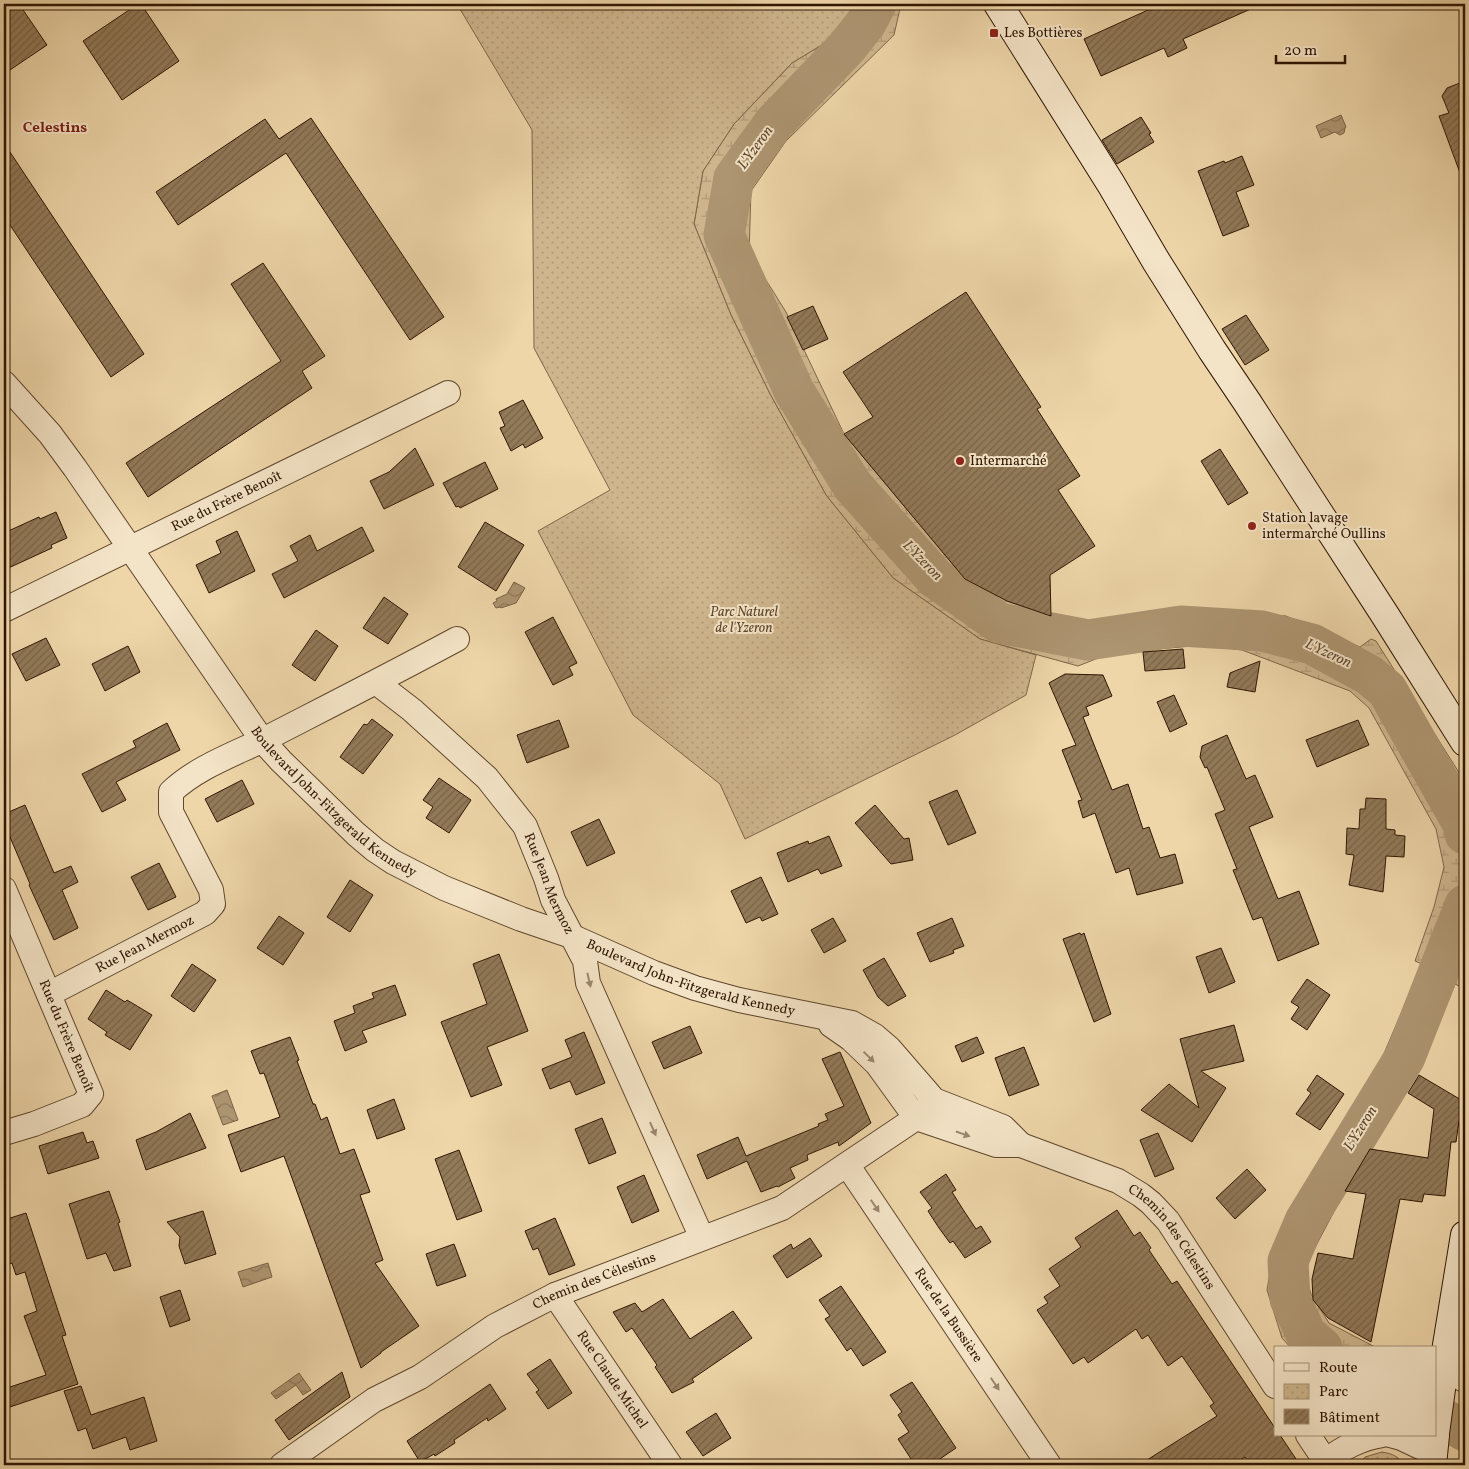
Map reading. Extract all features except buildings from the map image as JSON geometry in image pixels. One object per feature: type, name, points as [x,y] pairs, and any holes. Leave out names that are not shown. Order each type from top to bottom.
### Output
[{"type":"main road","points":[[998,4],[1212,350],[1385,614],[1465,742]]},
{"type":"main road","points":[[1434,1445],[1451,1375],[1465,1235]]},
{"type":"street","name":"Boulevard John-Fitzgerald Kennedy","points":[[4,383],[50,434],[262,740],[281,761],[375,850],[393,862],[444,888],[521,919],[572,936],[654,973],[694,988],[739,1000],[852,1023],[875,1036],[889,1048],[934,1100]]},
{"type":"street","name":"Rue du Frère Benoît","points":[[4,610],[448,393]]},
{"type":"street","name":"Rue Jean Mermoz","points":[[49,994],[205,913],[213,904],[211,890],[171,812],[170,792],[182,781],[241,749],[377,683],[457,640]]},
{"type":"street","name":"Rue Jean Mermoz","points":[[377,683],[412,710],[487,778],[525,826],[553,900],[586,960],[588,983],[702,1238]]},
{"type":"street","name":"Rue du Frère Benoît","points":[[4,889],[92,1094],[82,1105],[4,1134]]},
{"type":"street","name":"Boulevard John-Fitzgerald Kennedy","points":[[817,1015],[851,1039],[877,1064],[916,1118]]},
{"type":"street","name":"Chemin des Célestins","points":[[282,1465],[374,1400],[420,1377],[495,1326],[555,1295],[782,1208],[848,1166],[916,1118],[934,1100],[1003,1126],[1021,1145]]},
{"type":"street","name":"Chemin des Célestins","points":[[916,1118],[996,1145],[1021,1145],[1130,1187],[1151,1203],[1168,1221],[1274,1384]]},
{"type":"street","name":"Rue de la Bussière","points":[[848,1166],[1049,1465]]},
{"type":"street","name":"Rue Claude Michel","points":[[555,1295],[670,1465]]},
{"type":"street","points":[[1309,1436],[1327,1463],[1350,1445],[1372,1436]]},
{"type":"street","points":[[1394,1436],[1434,1445]]},
{"type":"green space","name":"Parc Naturel de l'Yzeron","points":[[457,4],[858,4],[854,16],[825,43],[792,63],[734,124],[703,171],[694,224],[731,315],[770,394],[826,495],[893,578],[980,639],[1036,655],[1026,695],[955,735],[745,839],[720,784],[633,715],[538,531],[610,490],[534,348],[532,130]]},
{"type":"green space","points":[[858,4],[901,4],[894,35],[786,141],[751,191],[749,253],[786,312],[844,434],[965,579],[1007,601],[1051,616],[1095,623],[1187,607],[1286,616],[1360,647],[1371,639],[1376,641],[1465,782],[1465,989],[1455,984],[1419,1072],[1367,1149],[1309,1259],[1306,1277],[1311,1294],[1329,1323],[1373,1346],[1289,1346],[1282,1338],[1267,1290],[1274,1249],[1292,1210],[1377,1070],[1422,964],[1415,961],[1434,907],[1444,867],[1436,829],[1369,708],[1350,691],[1242,650],[1204,645],[1111,653],[1078,666],[980,639],[893,578],[826,495],[770,394],[731,315],[694,224],[703,171],[734,124],[792,63],[825,43],[854,16]]},
{"type":"green space","points":[[1382,1452],[1395,1456],[1404,1465],[1360,1465],[1365,1457]]},
{"type":"water","points":[[1341,115],[1346,127],[1344,133],[1340,135],[1335,132],[1321,138],[1316,126]]},
{"type":"water","points":[[514,582],[525,588],[516,603],[496,608],[493,603],[497,601],[496,599],[507,594]]},
{"type":"water","points":[[227,1090],[238,1120],[223,1125],[212,1096]]},
{"type":"water","points":[[268,1263],[272,1277],[243,1287],[238,1272]]},
{"type":"water","points":[[299,1373],[311,1390],[303,1395],[296,1385],[276,1399],[271,1393]]},
{"type":"waterway","name":"L'Yzeron","points":[[876,4],[866,23],[847,47],[774,123],[734,178],[724,235],[794,391],[852,485],[935,578],[999,623],[1088,640],[1181,626],[1262,631],[1312,644],[1369,675],[1387,690],[1463,824],[1465,834]]},
{"type":"waterway","name":"L'Yzeron","points":[[1320,1346],[1306,1334],[1290,1299],[1288,1261],[1305,1221],[1405,1057],[1465,905]]},
{"type":"waterway","name":"L'Yzeron","points":[[1436,1415],[1465,1431]]},
{"type":"place","name":"Les Bottières","points":[[994,33]]},
{"type":"place","name":"Intermarché","points":[[960,461]]},
{"type":"place","name":"Station lavage intermarché Oullins","points":[[1252,526]]},
{"type":"district","name":"Celestins","points":[[55,128]]}]
